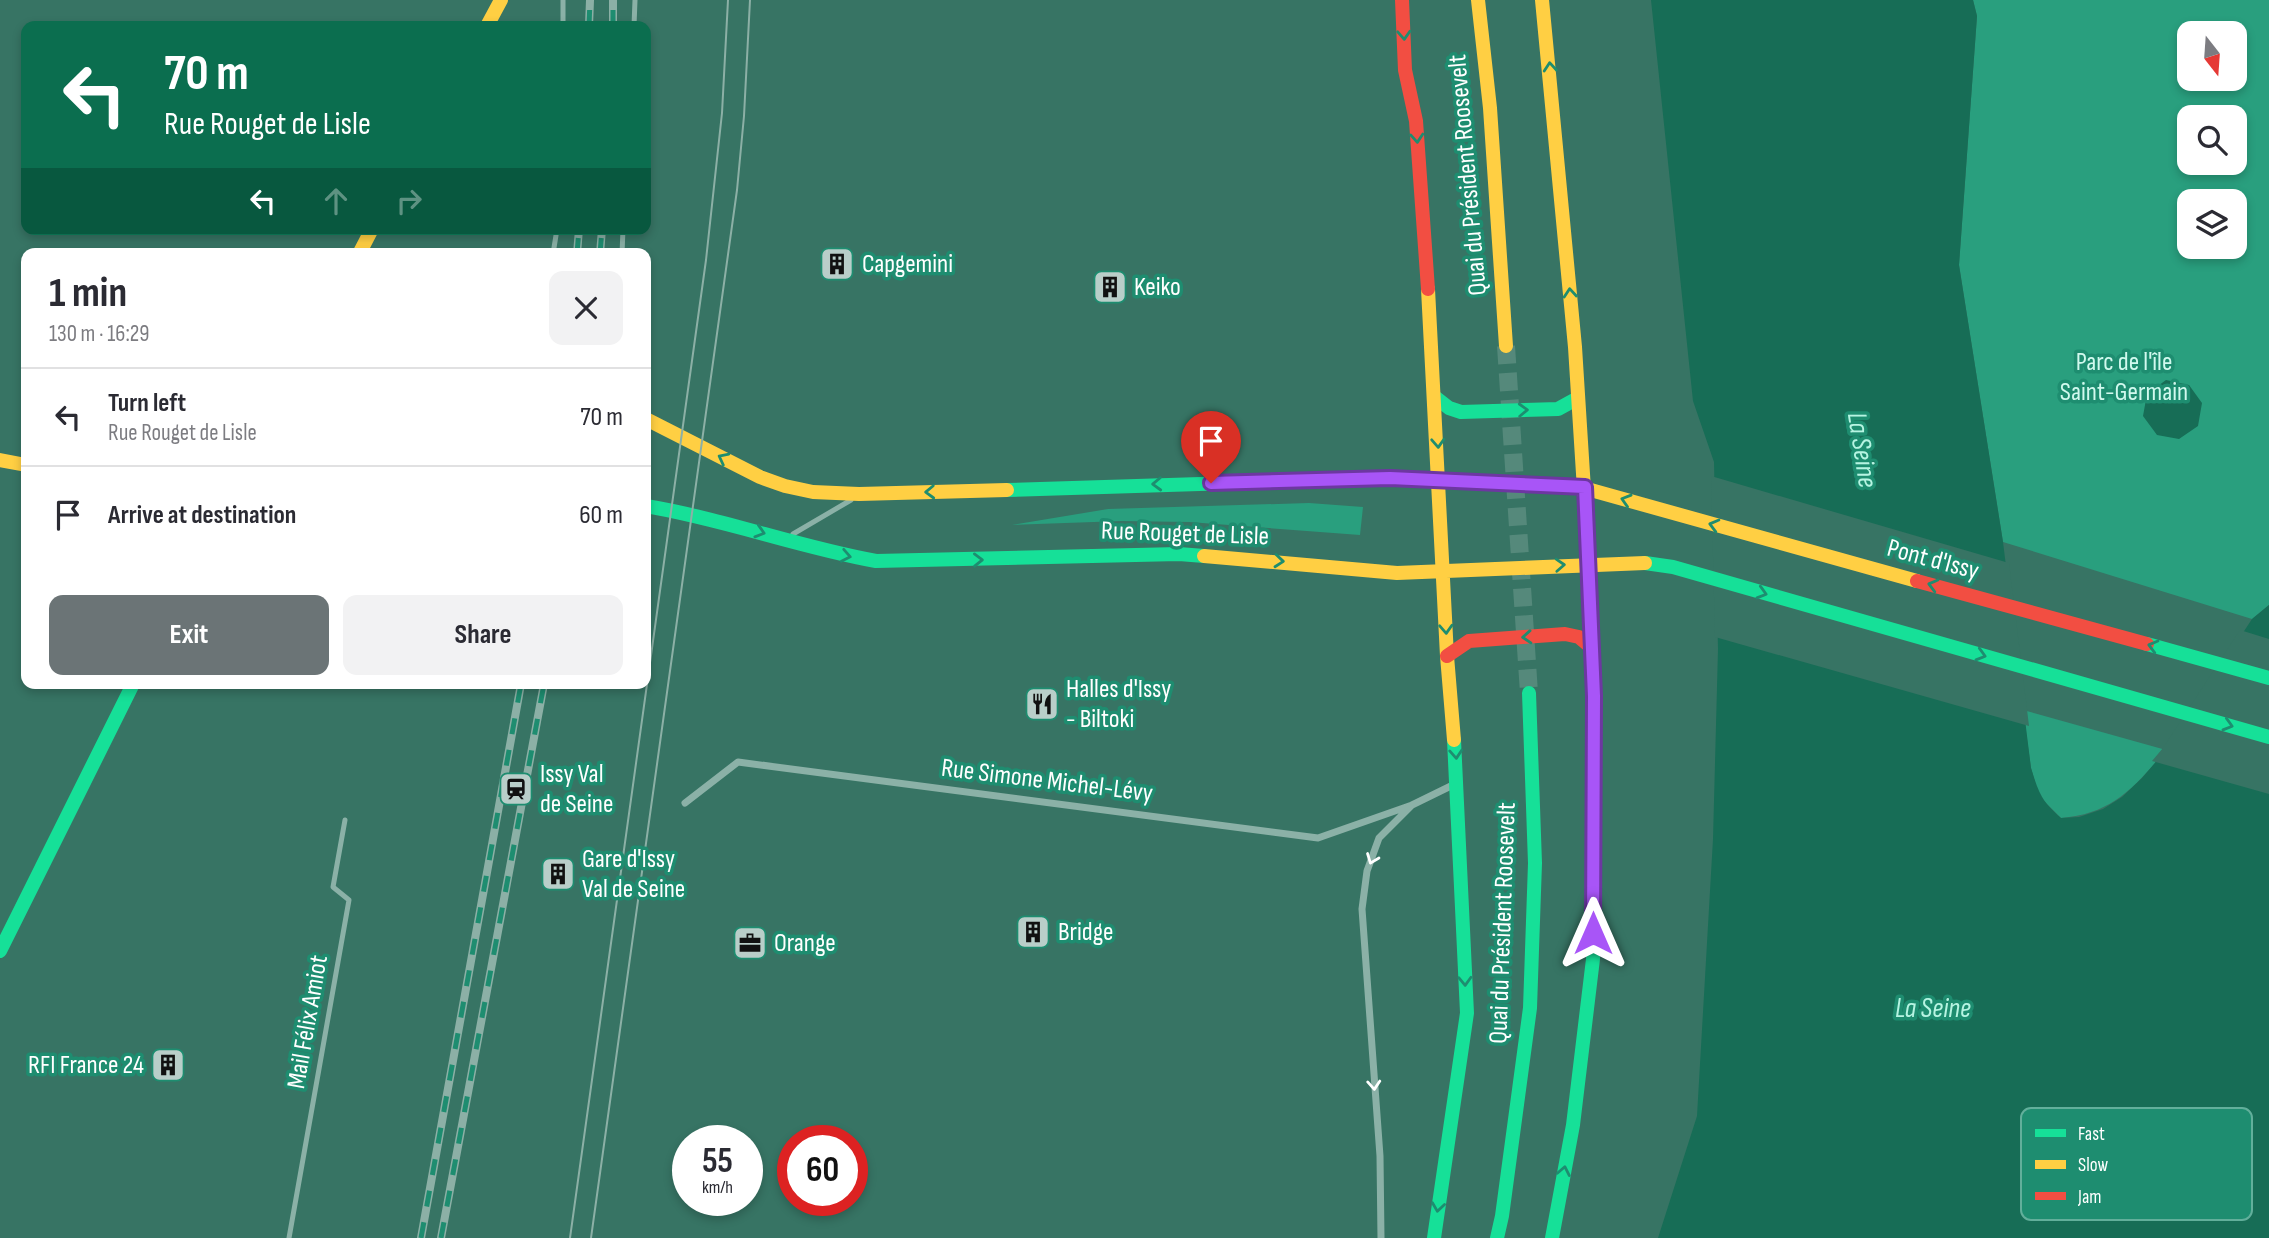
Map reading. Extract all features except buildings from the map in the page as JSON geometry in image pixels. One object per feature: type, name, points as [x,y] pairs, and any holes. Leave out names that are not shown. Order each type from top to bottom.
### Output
[{"type":"main road","points":[[490,21],[501,0]]},
{"type":"main road","points":[[1402,0],[1405,71],[1416,121],[1435,397],[1447,656],[1458,783],[1467,1013],[1434,1238]]},
{"type":"main road","name":"Quai du Président Roosevelt","points":[[1478,0],[1490,108],[1506,346]]},
{"type":"main road","points":[[1542,0],[1585,487],[1594,696],[1593,959],[1573,1125],[1552,1238]]},
{"type":"main road","points":[[1435,397],[1449,408],[1461,412],[1558,409],[1578,398]]},
{"type":"main road","name":"Rue Rouget de Lisle","points":[[651,421],[773,481],[813,492],[859,494],[1390,478],[1585,487]]},
{"type":"main road","points":[[0,460],[21,464]]},
{"type":"main road","name":"Pont d'Issy","points":[[1585,487],[2269,678]]},
{"type":"main road","name":"Rue Rouget de Lisle","points":[[651,507],[685,512],[842,555],[876,561],[1179,554],[1397,573],[1587,564]]},
{"type":"main road","points":[[1587,564],[1648,563],[1672,568],[2269,737]]},
{"type":"main road","points":[[1447,656],[1469,641],[1565,634],[1579,637],[1591,647]]},
{"type":"main road","points":[[0,951],[131,689]]},
{"type":"main road","name":"Quai du Président Roosevelt","points":[[1497,1238],[1530,1009],[1535,863],[1529,693]]},
{"type":"street","name":"Rue Simone Michel-Lévy","points":[[685,803],[738,762],[1318,838],[1412,805]]},
{"type":"street","name":"Quai du Président Roosevelt","points":[[1381,1238],[1380,1156],[1362,909],[1367,871],[1380,838],[1412,805],[1458,783]]},
{"type":"lane","points":[[563,0],[563,21]]},
{"type":"lane","points":[[634,21],[635,0]]},
{"type":"lane","name":"Rue Rouget de Lisle","points":[[784,540],[859,494]]},
{"type":"lane","name":"Mail Félix Amiot","points":[[289,1238],[349,900],[333,887],[345,821]]},
{"type":"green space","name":"Parc de l'île Saint-Germain","points":[[1973,0],[2269,0],[2269,605],[2252,619],[2003,542],[1959,265],[1977,16]]},
{"type":"green space","points":[[1309,503],[1363,507],[1360,535],[1189,522],[1122,521],[1012,525],[1108,509]]},
{"type":"green space","points":[[2023,710],[2166,750],[2144,776],[2121,796],[2095,811],[2061,818],[2039,796],[2031,768]]},
{"type":"water","name":"La Seine","points":[[1651,0],[1973,0],[1977,16],[1959,265],[2003,542],[2031,768],[2039,790],[2049,806],[2061,818],[2079,817],[2103,809],[2122,797],[2166,750],[2252,619],[2269,605],[2269,1238],[1658,1238],[1697,1116],[1713,839],[1718,649],[1714,462],[1693,401]]},
{"type":"water","points":[[2166,380],[2189,385],[2202,403],[2198,426],[2179,439],[2157,435],[2143,416],[2147,394]]},
{"type":"pier","points":[[1711,476],[2009,563],[2029,726],[1715,637]]},
{"type":"pier","points":[[2240,630],[2269,639],[2269,794],[2152,761]]},
{"type":"tunnel","points":[[1506,346],[1529,693]]},
{"type":"tram line","points":[[651,656],[706,260],[722,113],[728,0]]},
{"type":"tram line","points":[[591,1238],[737,190],[750,0]]},
{"type":"tram line","points":[[570,1238],[646,689]]},
{"type":"railway","points":[[589,21],[590,0]]},
{"type":"railway","points":[[613,0],[613,21]]},
{"type":"railway","points":[[577,248],[579,235]]},
{"type":"railway","points":[[600,248],[602,235]]},
{"type":"railway","points":[[421,1238],[520,689]]},
{"type":"railway","points":[[441,1238],[543,689]]},
{"type":"traffic: fast","points":[[1435,397],[1449,408],[1461,412],[1558,409],[1578,398]]},
{"type":"traffic: fast","points":[[1007,490],[1390,478],[1580,487]]},
{"type":"traffic: fast","points":[[651,507],[876,561],[1179,554],[1204,556]]},
{"type":"traffic: fast","points":[[1552,1238],[1573,1125],[1593,959],[1594,696],[1587,537]]},
{"type":"traffic: fast","points":[[1645,563],[1673,567],[2269,737]]},
{"type":"traffic: fast","points":[[2147,644],[2269,678]]},
{"type":"traffic: fast","points":[[0,951],[131,689]]},
{"type":"traffic: fast","points":[[1497,1238],[1530,1008],[1535,863],[1529,693]]},
{"type":"traffic: fast","points":[[1434,1238],[1467,1013],[1454,740]]},
{"type":"traffic: slow","points":[[490,21],[501,0]]},
{"type":"traffic: slow","points":[[1478,0],[1490,108],[1506,346]]},
{"type":"traffic: slow","points":[[1542,0],[1575,347],[1587,537]]},
{"type":"traffic: slow","points":[[362,248],[369,235]]},
{"type":"traffic: slow","points":[[1428,289],[1447,656],[1454,740]]},
{"type":"traffic: slow","points":[[651,422],[760,477],[813,492],[859,494],[1007,490]]},
{"type":"traffic: slow","points":[[0,460],[21,464]]},
{"type":"traffic: slow","points":[[1580,487],[1917,581]]},
{"type":"traffic: slow","points":[[1204,556],[1397,573],[1645,563]]},
{"type":"traffic: jam","points":[[1402,0],[1405,70],[1416,121],[1428,289]]},
{"type":"traffic: jam","points":[[1917,581],[2147,644]]},
{"type":"traffic: jam","points":[[1447,656],[1469,641],[1565,634],[1579,637],[1591,647]]},
{"type":"place","name":"Capgemini","points":[[837,264]]},
{"type":"place","name":"Keiko","points":[[1110,287]]},
{"type":"place","name":"Halles d'Issy - Biltoki","points":[[1042,704]]},
{"type":"place","name":"Issy Val de Seine","points":[[516,789]]},
{"type":"place","name":"Gare d'Issy Val de Seine","points":[[558,874]]},
{"type":"place","name":"Bridge","points":[[1033,932]]},
{"type":"place","name":"Orange","points":[[750,943]]},
{"type":"place","name":"RFI France 24","points":[[168,1065]]},
{"type":"route","points":[[1211,483],[1390,478],[1585,487],[1594,696],[1593,933]]}]
